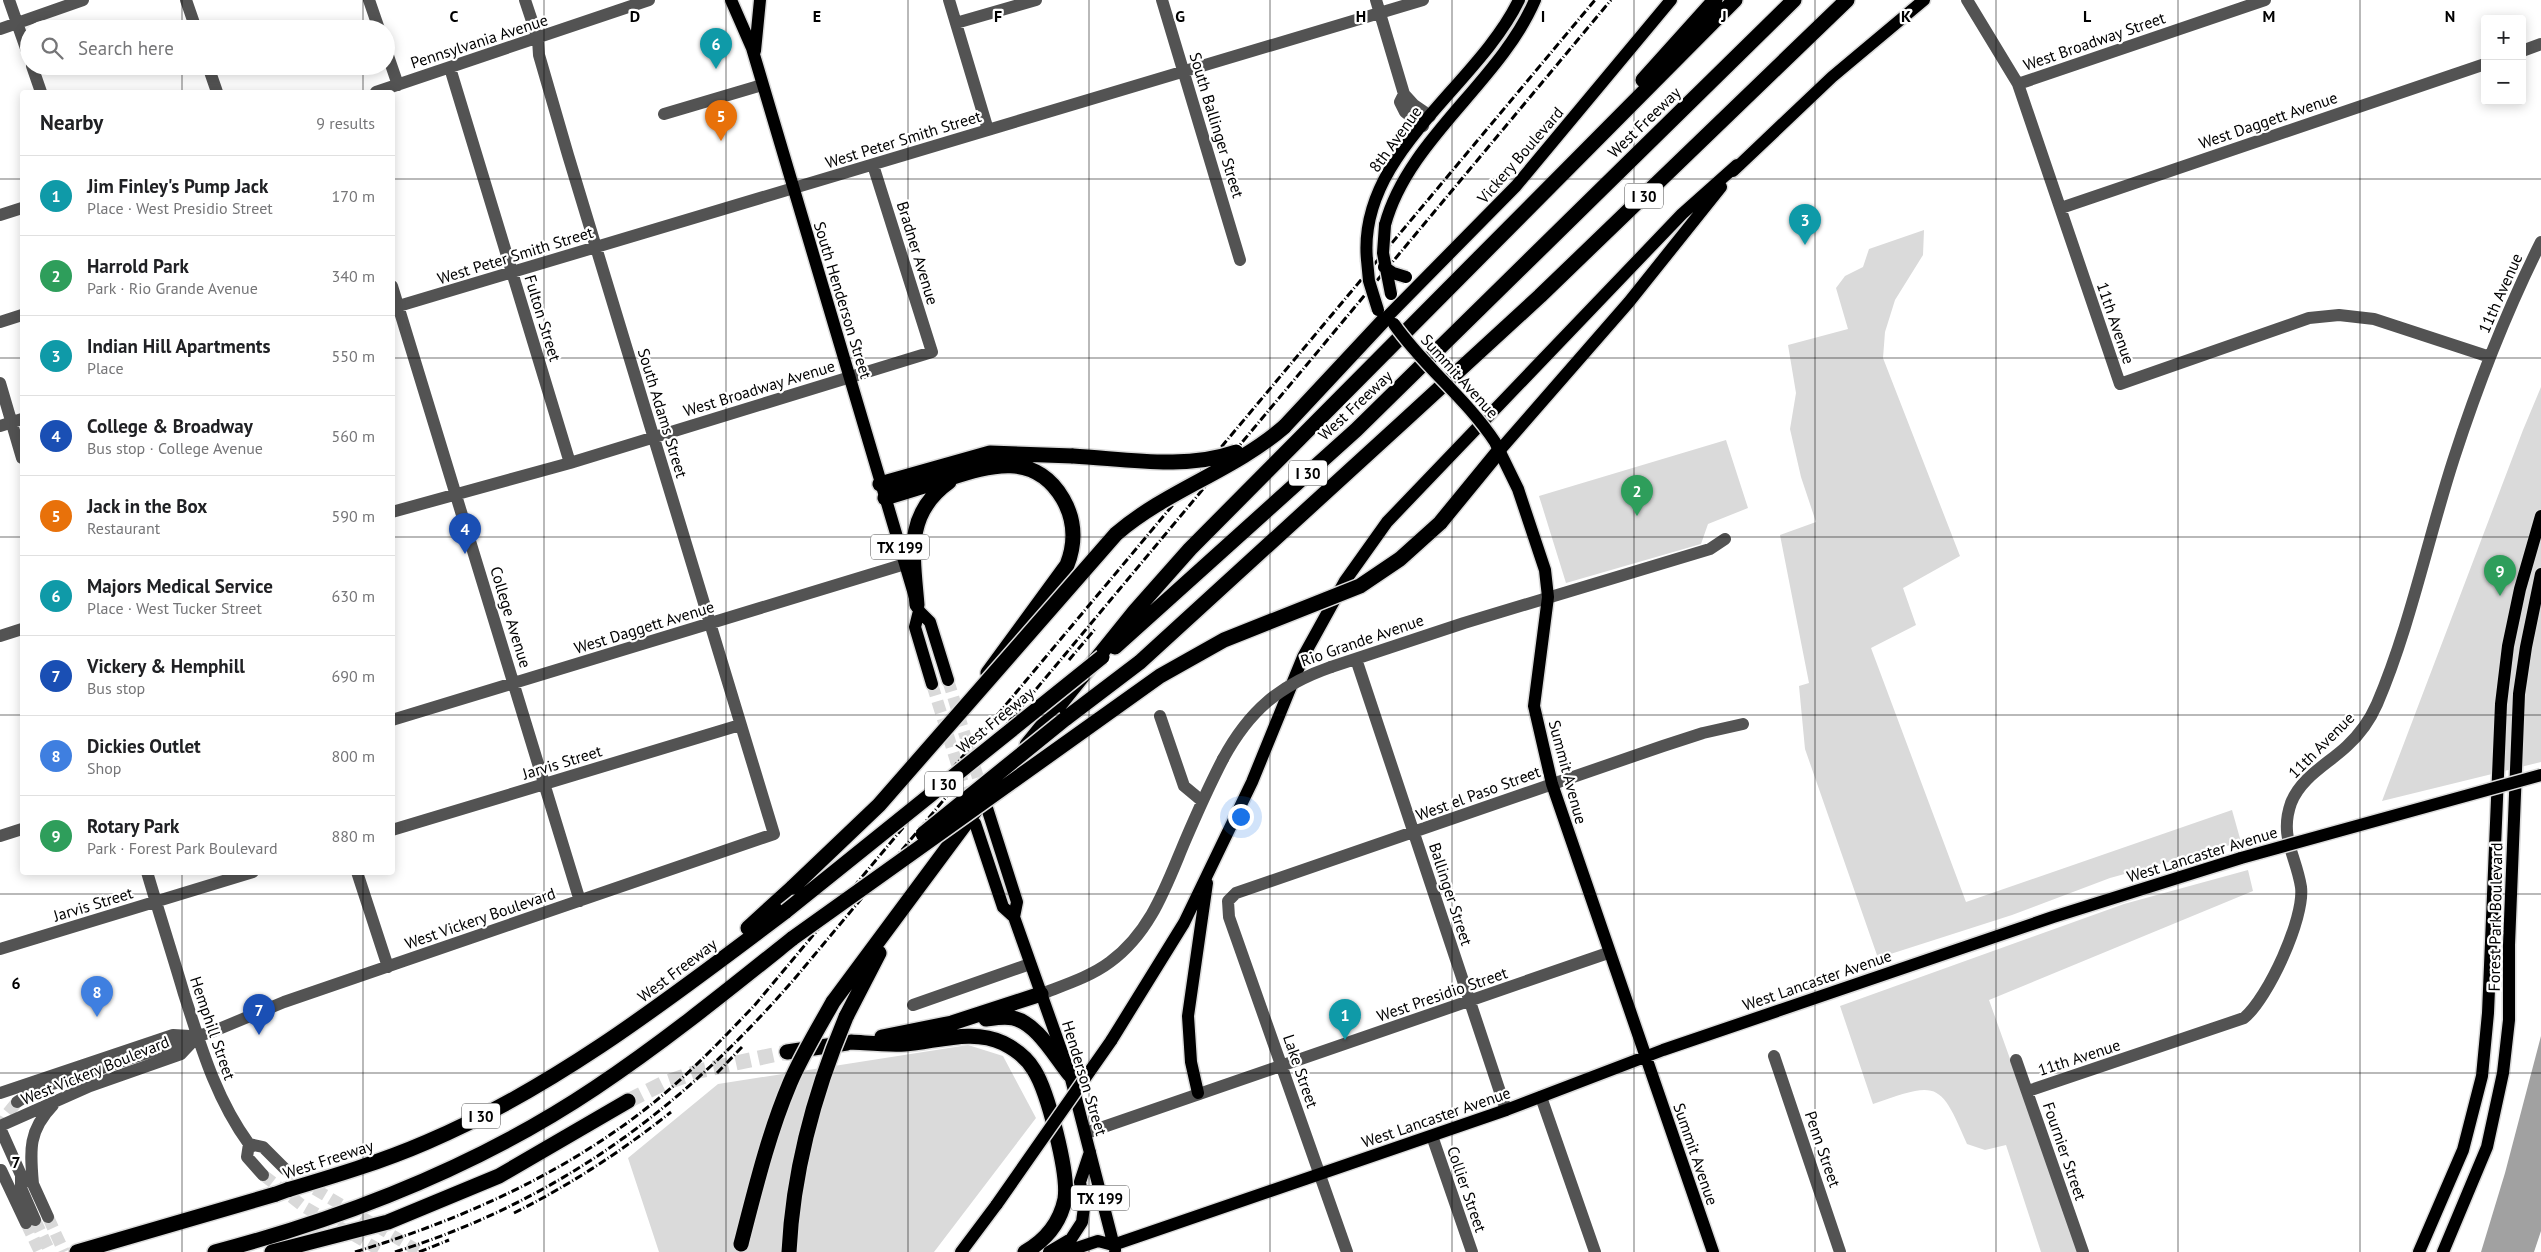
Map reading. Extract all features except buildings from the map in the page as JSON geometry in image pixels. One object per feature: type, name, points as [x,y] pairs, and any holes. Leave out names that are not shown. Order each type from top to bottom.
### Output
[{"type":"highway","points":[[1513,224],[1715,0]]},
{"type":"highway","points":[[740,1248],[763,1161],[790,1084],[833,1002],[996,784],[1135,611],[1190,549],[1735,0]]},
{"type":"highway","name":"West Freeway","points":[[77,1252],[364,1167],[418,1146],[498,1108],[586,1055],[658,1007],[786,911],[1132,633],[1356,430],[1794,0]]},
{"type":"highway","name":"I 30","points":[[215,1252],[312,1222],[390,1195],[508,1140],[594,1089],[673,1032],[1065,719],[1140,662],[1540,296],[1847,0]]},
{"type":"highway","points":[[658,1007],[777,903],[872,812],[1095,556],[1122,529],[1157,503],[1246,455],[1284,427],[1385,318]]},
{"type":"highway","points":[[883,491],[990,453],[1164,462],[1205,461],[1238,451],[1284,427]]},
{"type":"highway","points":[[793,938],[1160,676],[1224,640],[1360,586],[1400,559],[1440,523],[1497,446]]},
{"type":"highway","points":[[883,491],[1001,465],[1030,469],[1052,484],[1067,507],[1074,535],[1068,565],[1054,586],[1014,635],[966,705]]},
{"type":"highway","points":[[918,608],[913,552],[917,522],[931,498],[962,474]]},
{"type":"highway","points":[[789,1252],[793,1204],[806,1134],[821,1079],[846,1017],[904,907]]},
{"type":"highway","points":[[952,1024],[1041,994]]},
{"type":"highway","points":[[787,1052],[1005,1017],[1016,1019],[1034,1030],[1070,1075]]},
{"type":"highway","points":[[851,1042],[903,1044],[967,1037],[986,1038],[1010,1047],[1028,1062],[1040,1082],[1049,1107],[1064,1174],[1066,1192],[1062,1210],[1053,1227],[1041,1241],[1025,1252]]},
{"type":"highway","points":[[272,1252],[388,1222],[499,1176],[628,1101]]},
{"type":"main road","name":"South Henderson Street","points":[[731,0],[745,28],[755,58],[918,608],[930,622],[948,680]]},
{"type":"main road","points":[[755,58],[760,0]]},
{"type":"main road","name":"8th Avenue","points":[[1385,318],[1369,281],[1367,245],[1371,213],[1380,188],[1396,161],[1491,44],[1519,0]]},
{"type":"main road","name":"8th Avenue","points":[[1396,308],[1384,267],[1385,225],[1395,196],[1405,178],[1512,41],[1535,0]]},
{"type":"main road","name":"Vickery Boulevard","points":[[1396,308],[1534,166],[1671,0]]},
{"type":"main road","points":[[961,1252],[997,1204],[1111,1041],[1184,924],[1252,782],[1304,657],[1345,581],[1387,522],[1675,221],[1832,77],[1924,0]]},
{"type":"main road","points":[[1497,446],[1587,350],[1695,222],[1737,165]]},
{"type":"main road","points":[[1384,267],[1393,273],[1406,277],[1437,267]]},
{"type":"main road","points":[[1385,318],[1396,308]]},
{"type":"main road","name":"Summit Avenue","points":[[1385,318],[1474,413],[1497,446],[1518,489],[1534,533],[1545,570],[1548,597],[1534,706],[1552,784],[1608,953],[1713,1252]]},
{"type":"main road","points":[[2419,1252],[2463,1150],[2482,1076],[2487,1022],[2500,704],[2508,646],[2520,589],[2541,516]]},
{"type":"main road","name":"Forest Park Boulevard","points":[[2444,1252],[2487,1148],[2504,1073],[2509,1020],[2509,946],[2519,694],[2526,647],[2541,574]]},
{"type":"main road","name":"South Henderson Street","points":[[918,608],[915,627],[932,684]]},
{"type":"main road","name":"West Lancaster Avenue","points":[[1065,1252],[1098,1241],[1112,1250],[1506,1110],[1645,1056],[2053,917],[2241,858],[2541,775]]},
{"type":"main road","name":"Henderson Street","points":[[987,808],[1017,902],[1014,917]]},
{"type":"main road","name":"Henderson Street","points":[[975,823],[1003,907],[1014,917],[1070,1075],[1086,1133],[1112,1250]]},
{"type":"main road","points":[[1198,1094],[1191,1062],[1188,1016],[1210,868]]},
{"type":"main road","points":[[1049,1252],[1071,1239],[1082,1222],[1084,1208],[1080,1182],[1090,1152]]},
{"type":"main road","points":[[966,1252],[976,1233]]},
{"type":"street","points":[[9,0],[20,32]]},
{"type":"street","points":[[26,20],[83,0]]},
{"type":"street","points":[[186,0],[193,20]]},
{"type":"street","points":[[369,0],[376,20]]},
{"type":"street","name":"South Adams Street","points":[[524,0],[538,39],[539,55],[596,248],[774,834]]},
{"type":"street","name":"Pennsylvania Avenue","points":[[382,90],[649,0]]},
{"type":"street","points":[[949,0],[988,130]]},
{"type":"street","points":[[956,23],[1036,0]]},
{"type":"street","name":"South Ballinger Street","points":[[1162,0],[1240,260]]},
{"type":"street","points":[[1376,0],[1404,94],[1427,121]]},
{"type":"street","name":"West Peter Smith Street","points":[[396,308],[1423,0]]},
{"type":"street","name":"West Broadway Street","points":[[2018,84],[2265,0]]},
{"type":"street","name":"11th Avenue","points":[[1970,1],[2018,84],[2120,384],[2291,324],[2324,316],[2355,315],[2374,319],[2490,357]]},
{"type":"street","points":[[0,29],[20,22]]},
{"type":"street","points":[[2526,50],[2541,44]]},
{"type":"street","name":"West Daggett Avenue","points":[[2061,208],[2481,65]]},
{"type":"street","name":"Fulton Street","points":[[450,68],[570,463]]},
{"type":"street","points":[[35,75],[40,90]]},
{"type":"street","points":[[211,75],[216,90]]},
{"type":"street","points":[[395,75],[398,85]]},
{"type":"street","points":[[664,114],[762,85]]},
{"type":"street","name":"Bradner Avenue","points":[[874,165],[932,352]]},
{"type":"street","points":[[0,215],[20,209]]},
{"type":"street","name":"11th Avenue","points":[[2028,1091],[2244,1018],[2257,1004],[2295,928],[2299,914],[2301,890],[2285,827],[2290,807],[2300,788],[2359,734],[2376,706],[2423,566],[2454,458],[2490,357],[2541,242]]},
{"type":"street","name":"College Avenue","points":[[396,308],[456,494],[580,901]]},
{"type":"street","points":[[0,322],[20,316]]},
{"type":"street","name":"West Broadway Avenue","points":[[395,511],[570,463],[932,352]]},
{"type":"street","points":[[0,383],[20,451]]},
{"type":"street","name":"Rio Grande Avenue","points":[[1041,994],[1082,978],[1108,964],[1138,935],[1156,908],[1202,801],[1223,759],[1248,720],[1276,694],[1314,673],[1548,597],[1710,549],[1724,539]]},
{"type":"street","name":"West Daggett Avenue","points":[[395,719],[905,564]]},
{"type":"street","points":[[0,636],[20,630]]},
{"type":"street","name":"Ballinger Street","points":[[1356,659],[1506,1110]]},
{"type":"street","points":[[1160,716],[1184,786],[1202,801]]},
{"type":"street","name":"West el Paso Street","points":[[1228,901],[1236,893],[1552,784],[1703,733],[1743,724]]},
{"type":"street","name":"Jarvis Street","points":[[395,829],[740,725]]},
{"type":"street","points":[[0,836],[20,831]]},
{"type":"street","name":"West Vickery Boulevard","points":[[0,1093],[173,1035],[198,1036],[284,1002],[774,834]]},
{"type":"street","name":"Hemphill Street","points":[[148,875],[198,1036],[221,1098],[235,1125],[249,1144],[263,1147],[285,1169]]},
{"type":"street","name":"Jarvis Street","points":[[0,949],[243,875]]},
{"type":"street","points":[[358,875],[388,967]]},
{"type":"street","name":"Lake Street","points":[[1228,901],[1229,917],[1347,1252]]},
{"type":"street","name":"West Presidio Street","points":[[1086,1133],[1470,1003],[1608,953]]},
{"type":"street","points":[[913,1005],[1030,964]]},
{"type":"street","points":[[17,1102],[37,1090],[198,1036]]},
{"type":"street","name":"West Vickery Boulevard","points":[[0,1127],[58,1099],[181,1054],[198,1036]]},
{"type":"street","name":"Penn Street","points":[[1774,1056],[1840,1252]]},
{"type":"street","name":"Fournier Street","points":[[2016,1060],[2083,1252]]},
{"type":"street","points":[[1541,1097],[1595,1252]]},
{"type":"street","points":[[36,1220],[30,1152],[34,1132],[44,1115],[58,1099]]},
{"type":"street","points":[[0,1127],[21,1175],[21,1188],[36,1220]]},
{"type":"street","name":"Collier Street","points":[[1432,1136],[1472,1252]]},
{"type":"street","points":[[249,1144],[247,1157],[263,1175]]},
{"type":"street","points":[[1,1170],[36,1220]]},
{"type":"street","points":[[21,1175],[33,1184]]},
{"type":"shaded area","points":[[1924,230],[1923,255],[1895,300],[1885,332],[1883,358],[1960,556],[1903,588],[1916,625],[1871,648],[1966,902],[2232,810],[2241,842],[2110,878],[2012,915],[1878,958],[1805,749],[1799,686],[1809,683],[1780,535],[1816,522],[1801,477],[1790,429],[1796,393],[1788,345],[1848,329],[1836,288],[1845,276],[1863,267],[1869,249]]},
{"type":"shaded area","points":[[2541,387],[2541,762],[2382,801],[2523,430]]},
{"type":"shaded area","points":[[1726,440],[1748,508],[1708,524],[1701,544],[1566,583],[1539,496]]},
{"type":"shaded area","points":[[2248,870],[2253,891],[1989,1000],[2079,1252],[2041,1252],[2006,1145],[1985,1150],[1967,1144],[1958,1123],[1943,1098],[1934,1092],[1924,1090],[1911,1092],[1873,1104],[1840,1006],[2124,904]]},
{"type":"shaded area","points":[[2541,1036],[2541,1231],[2534,1252],[2481,1252],[2505,1173]]},
{"type":"shaded area","points":[[968,1045],[1003,1056],[1036,1118],[934,1252],[659,1252],[628,1158],[718,1084]]},
{"type":"tunnel","points":[[948,680],[983,794]]},
{"type":"tunnel","points":[[932,684],[970,806]]},
{"type":"tunnel","points":[[628,1101],[662,1084],[699,1071],[787,1052]]},
{"type":"tunnel","points":[[0,1129],[8,1113],[17,1102]]},
{"type":"tunnel","points":[[285,1169],[298,1179],[420,1252]]},
{"type":"tunnel","points":[[263,1175],[303,1206],[383,1252]]},
{"type":"tunnel","points":[[48,1217],[64,1252]]},
{"type":"tunnel","points":[[35,1220],[50,1252]]},
{"type":"tunnel","points":[[26,1223],[40,1252]]},
{"type":"railway","points":[[355,1252],[397,1239],[479,1207],[557,1168],[594,1146],[630,1121],[676,1084],[710,1051],[754,1006],[1595,0]]},
{"type":"railway","points":[[395,1252],[455,1231],[512,1205],[565,1176],[615,1144],[663,1107],[709,1068],[753,1024],[796,977],[1611,0]]},
{"type":"railway","points":[[1069,660],[1096,628]]},
{"type":"railway","points":[[717,1073],[743,1046]]},
{"type":"railway","points":[[514,1213],[595,1167],[671,1112]]},
{"type":"railway","points":[[419,1252],[449,1240]]},
{"type":"place","name":"Majors Medical Service","points":[[716,69]]},
{"type":"place","name":"Jack in the Box","points":[[721,141]]},
{"type":"place","name":"Indian Hill Apartments","points":[[1805,245]]},
{"type":"place","name":"Harrold Park","points":[[1637,516]]},
{"type":"place","name":"College & Broadway","points":[[465,554]]},
{"type":"place","name":"Rotary Park","points":[[2500,596]]},
{"type":"place","name":"Dickies Outlet","points":[[97,1017]]},
{"type":"place","name":"Vickery & Hemphill","points":[[259,1035]]},
{"type":"place","name":"Jim Finley's Pump Jack","points":[[1345,1040]]}]
